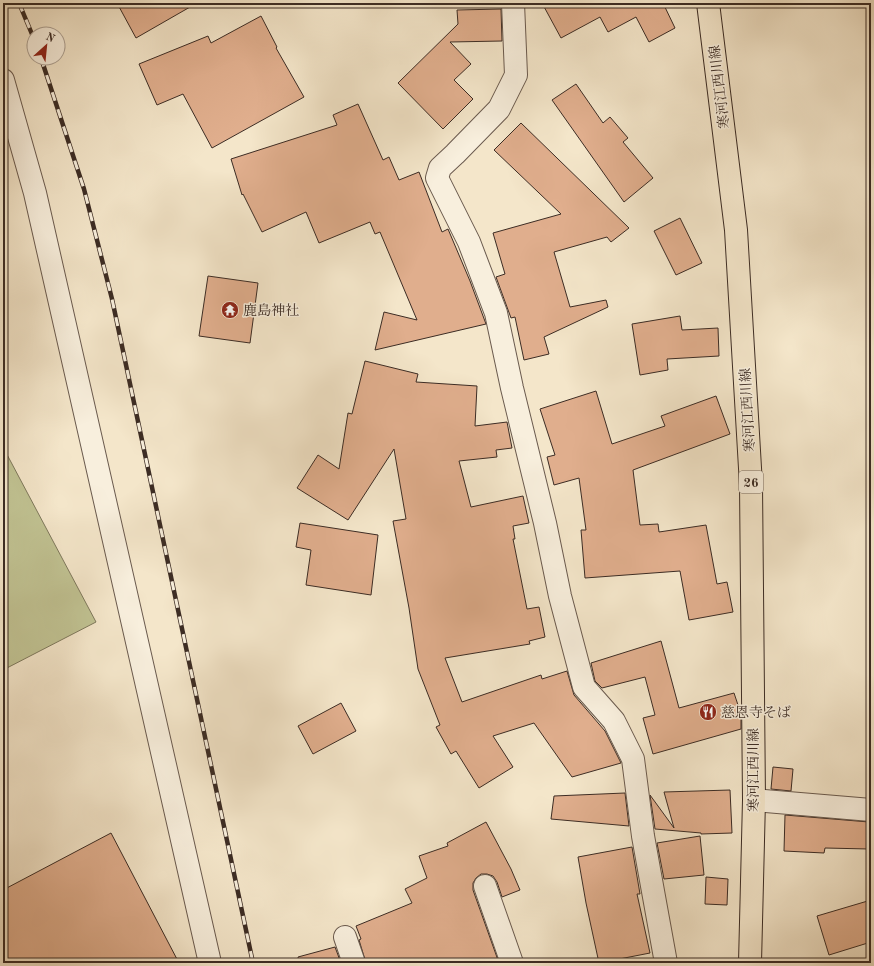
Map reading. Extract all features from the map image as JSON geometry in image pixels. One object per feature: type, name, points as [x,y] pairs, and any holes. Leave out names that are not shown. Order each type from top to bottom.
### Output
[{"type":"main road","name":"寒河江西川線","points":[[708,3],[736,230],[751,484],[754,800],[750,963]]},
{"type":"lane","points":[[513,3],[516,75],[499,109],[440,168],[437,178],[469,242],[496,313],[512,388],[545,523],[560,596],[584,687],[614,721],[633,759],[643,836],[666,963]]},
{"type":"lane","points":[[3,80],[35,193],[210,963]]},
{"type":"lane","points":[[754,800],[871,810]]},
{"type":"lane","points":[[485,886],[512,963]]},
{"type":"lane","points":[[345,937],[354,963]]},
{"type":"green space","points":[[3,447],[96,622],[3,670]]},
{"type":"building","points":[[117,3],[197,3],[136,38]]},
{"type":"building","points":[[542,3],[663,3],[675,28],[649,42],[636,17],[608,32],[600,17],[561,38]]},
{"type":"building","points":[[501,9],[502,41],[450,42],[471,64],[454,80],[473,99],[443,129],[398,83],[458,24],[457,10]]},
{"type":"building","points":[[261,16],[277,47],[276,48],[304,97],[212,148],[183,94],[157,105],[139,64],[208,36],[211,43]]},
{"type":"building","points":[[576,84],[603,123],[610,117],[628,138],[623,142],[653,178],[624,202],[552,100]]},
{"type":"building","points":[[358,104],[383,160],[389,157],[399,180],[419,172],[442,232],[448,229],[486,324],[375,350],[384,312],[417,320],[380,232],[375,234],[370,222],[319,243],[306,212],[262,232],[243,194],[242,195],[231,159],[337,125],[333,115]]},
{"type":"building","points":[[521,123],[629,228],[611,242],[607,237],[554,252],[570,307],[606,300],[608,307],[544,337],[549,354],[524,360],[515,317],[511,318],[496,277],[505,274],[493,233],[561,214],[494,150]]},
{"type":"building","points":[[680,218],[702,263],[676,275],[654,231]]},
{"type":"building","points":[[208,276],[258,283],[250,343],[199,336]]},
{"type":"building","points":[[680,316],[682,330],[718,328],[719,356],[667,359],[668,370],[640,375],[632,324]]},
{"type":"building","points":[[365,361],[418,374],[416,382],[477,386],[475,426],[507,422],[512,448],[496,450],[497,457],[459,461],[471,507],[523,496],[529,523],[513,526],[515,539],[513,539],[527,609],[539,607],[545,637],[529,641],[530,644],[445,658],[462,702],[541,675],[542,679],[567,671],[574,695],[605,731],[621,763],[572,777],[534,723],[493,736],[513,767],[479,788],[456,751],[451,754],[436,727],[440,725],[418,669],[409,608],[393,521],[406,519],[394,449],[348,520],[297,488],[318,455],[339,469],[348,413],[352,414]]},
{"type":"building","points":[[596,391],[612,444],[665,426],[661,416],[716,396],[730,434],[633,470],[640,525],[658,524],[659,532],[706,525],[717,584],[727,582],[733,612],[689,620],[680,571],[585,578],[581,530],[586,530],[579,478],[554,485],[547,457],[555,455],[540,409]]},
{"type":"building","points":[[300,523],[378,535],[371,595],[306,585],[311,550],[296,547]]},
{"type":"building","points":[[661,641],[679,708],[734,693],[741,714],[741,729],[653,754],[643,718],[655,715],[645,677],[602,688],[595,681],[591,663]]},
{"type":"building","points":[[341,703],[356,731],[313,754],[298,726]]},
{"type":"building","points":[[773,767],[793,769],[791,791],[771,789]]},
{"type":"building","points":[[730,790],[732,833],[701,834],[655,829],[650,795],[674,828],[664,792]]},
{"type":"building","points":[[625,793],[629,826],[551,819],[554,796]]},
{"type":"building","points":[[785,815],[869,822],[869,849],[825,848],[824,853],[784,851]]},
{"type":"building","points":[[486,822],[511,869],[520,890],[502,897],[497,882],[493,876],[487,874],[481,874],[473,883],[473,890],[499,963],[366,963],[359,940],[361,939],[356,926],[412,903],[405,889],[427,878],[419,856],[448,846],[447,843]]},
{"type":"building","points":[[111,833],[179,963],[3,963],[3,890]]},
{"type":"building","points":[[700,836],[704,875],[664,879],[657,843]]},
{"type":"building","points":[[632,847],[640,894],[637,894],[650,953],[599,963],[578,857]]},
{"type":"building","points":[[706,877],[728,879],[727,905],[705,904]]},
{"type":"building","points":[[871,900],[871,942],[829,955],[817,916]]},
{"type":"building","points":[[335,947],[341,963],[299,963],[298,957]]},
{"type":"railway","points":[[19,3],[29,26]]},
{"type":"railway","points":[[44,66],[84,189],[112,299],[253,963]]},
{"type":"place","name":"鹿島神社","points":[[230,310]]},
{"type":"place","name":"慈恩寺そば","points":[[708,712]]}]
